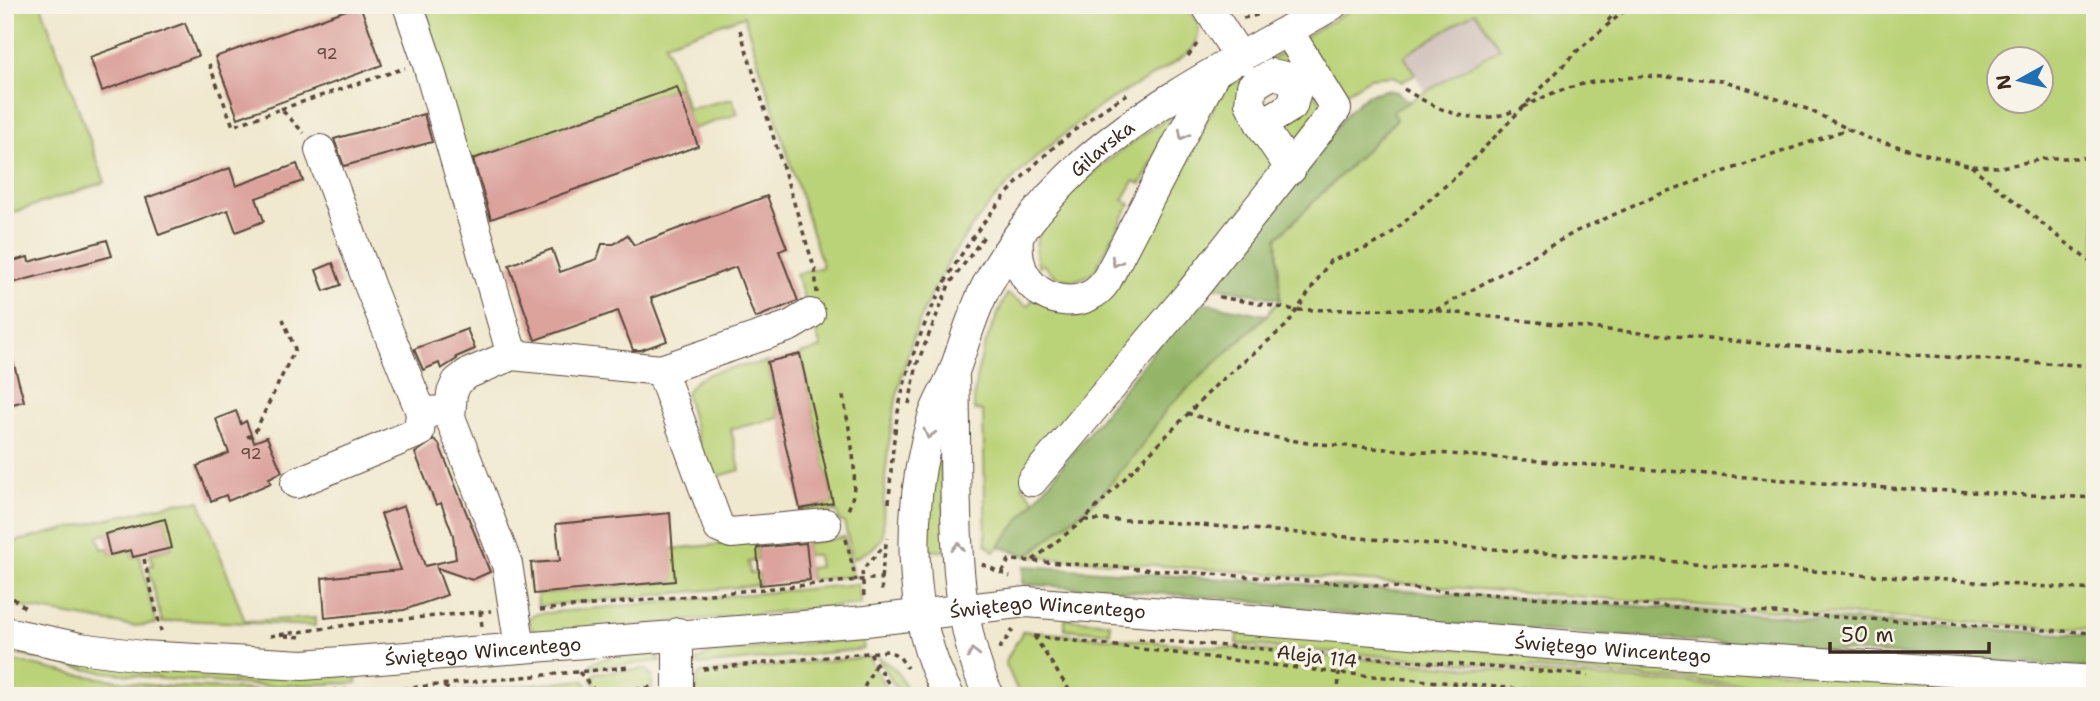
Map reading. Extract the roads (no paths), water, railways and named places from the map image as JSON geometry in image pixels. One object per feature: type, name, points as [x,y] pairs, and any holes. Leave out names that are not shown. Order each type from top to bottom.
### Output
[{"type":"street","points":[[408,5],[427,61],[512,355]]},
{"type":"street","points":[[1206,5],[1241,59]]},
{"type":"street","name":"Gilarska","points":[[949,696],[934,668],[919,614],[916,561],[921,462],[934,414],[954,371],[987,285],[1018,238],[1054,192],[1109,141],[1132,123],[1332,5]]},
{"type":"street","points":[[1032,481],[1191,292],[1336,109],[1288,31]]},
{"type":"street","points":[[1018,238],[1021,268],[1035,286],[1050,296],[1071,301],[1096,293],[1106,281],[1214,74]]},
{"type":"street","points":[[1261,125],[1291,169]]},
{"type":"street","points":[[320,150],[370,287],[435,411],[454,431],[507,564],[517,612],[520,648]]},
{"type":"street","points":[[296,483],[418,432],[452,393],[457,382],[467,374],[512,355],[660,370],[790,326],[810,314]]},
{"type":"street","points":[[660,370],[719,528],[731,533],[826,524]]},
{"type":"street","name":"Gilarska","points":[[954,371],[958,562],[974,657],[989,696]]},
{"type":"street","name":"Świętego Wincentego","points":[[10,621],[118,653],[268,664],[384,660],[919,614],[1016,602],[1610,649],[2095,681]]},
{"type":"street","points":[[667,692],[678,633]]}]
